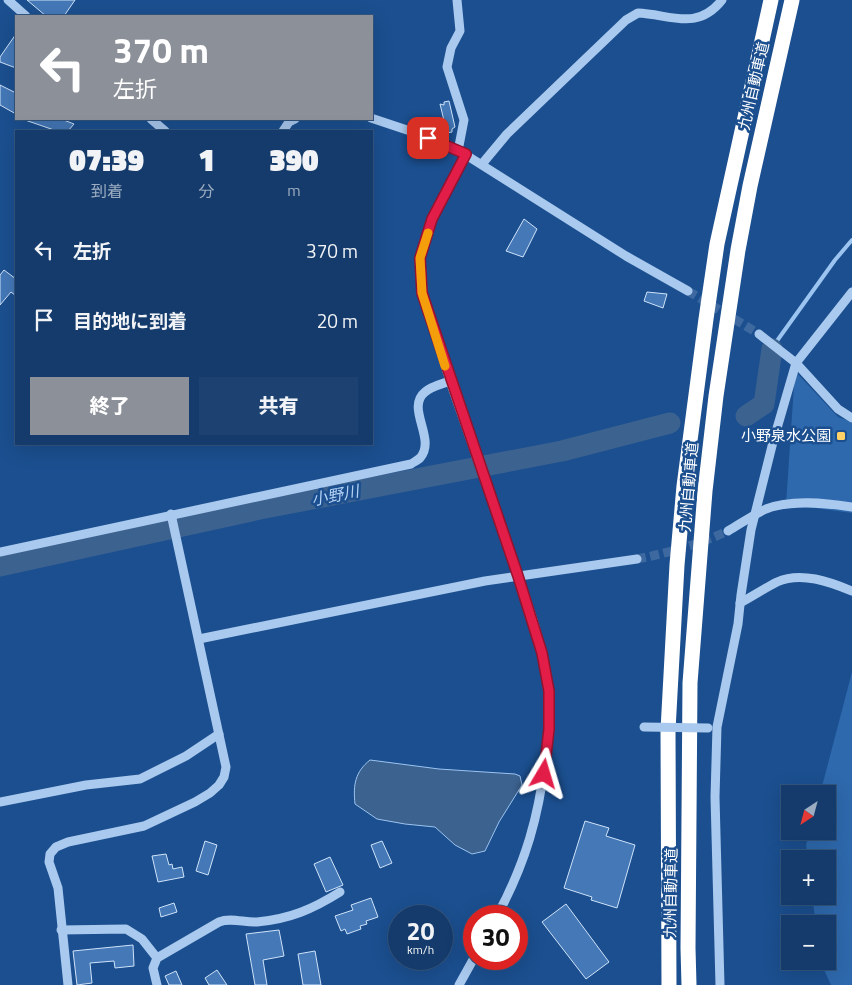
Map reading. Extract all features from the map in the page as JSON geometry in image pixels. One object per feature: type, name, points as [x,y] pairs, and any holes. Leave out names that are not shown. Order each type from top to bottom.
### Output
[{"type":"highway","name":"九州自動車道","points":[[669,985],[668,730],[677,565],[684,486],[718,244],[770,0]]},
{"type":"highway","name":"九州自動車道","points":[[689,985],[690,683],[706,491],[716,396],[740,241],[750,186],[792,0]]},
{"type":"street","points":[[8,0],[25,15]]},
{"type":"street","points":[[457,0],[460,31],[451,48],[447,67],[464,120],[462,153],[432,219],[420,258],[422,293],[450,381],[518,576],[542,653],[549,691],[549,729],[544,774],[535,822],[524,857],[503,905]]},
{"type":"street","points":[[482,164],[507,134],[626,20],[638,13],[683,20],[709,13],[722,0]]},
{"type":"street","points":[[373,119],[413,132],[462,153],[626,256],[688,291]]},
{"type":"street","points":[[152,120],[164,130]]},
{"type":"street","points":[[284,130],[289,122],[293,120]]},
{"type":"street","points":[[720,985],[712,728],[732,656],[754,516],[796,363],[852,292]]},
{"type":"street","points":[[759,334],[796,363],[838,409],[852,418]]},
{"type":"street","points":[[0,552],[172,518],[410,464],[420,458],[425,450],[426,442],[418,408],[420,399],[424,392],[430,388],[450,381]]},
{"type":"street","points":[[728,531],[767,509],[808,502],[852,507]]},
{"type":"street","points":[[68,985],[58,888],[49,862],[50,854],[56,847],[68,842],[144,826],[210,793],[224,777],[226,767],[172,518]]},
{"type":"street","points":[[199,640],[485,581],[637,559]]},
{"type":"street","points":[[740,603],[779,581],[805,577],[828,582],[852,591]]},
{"type":"street","points":[[644,727],[712,728]]},
{"type":"street","points":[[0,802],[86,785],[140,779],[186,756],[219,734]]},
{"type":"street","points":[[156,985],[153,968],[157,958],[225,920],[255,922],[297,915],[319,906],[340,892]]},
{"type":"street","points":[[61,930],[126,929],[142,938],[157,958]]},
{"type":"street","points":[[459,985],[467,970]]},
{"type":"shaded area","points":[[795,371],[838,417],[852,422],[852,513],[786,504]]},
{"type":"shaded area","points":[[852,672],[852,985],[831,985],[824,970],[836,970],[836,915],[815,915],[813,905],[836,905],[836,850],[807,850],[806,845],[807,840],[836,840],[836,785],[822,785]]},
{"type":"shaded area","points":[[370,760],[439,769],[515,774],[520,776],[522,785],[499,822],[485,851],[472,854],[455,845],[435,827],[377,819],[355,804],[354,791],[356,779],[361,769]]},
{"type":"building","points":[[27,0],[75,0],[65,15],[45,15]]},
{"type":"building","points":[[15,35],[15,68],[0,62],[0,57]]},
{"type":"building","points":[[0,85],[15,92],[15,113],[0,105]]},
{"type":"building","points":[[449,101],[455,127],[452,129],[452,132],[447,133],[440,104],[444,105],[444,102]]},
{"type":"building","points":[[25,120],[64,120],[74,124],[69,130],[54,130]]},
{"type":"building","points":[[524,219],[537,229],[523,257],[506,251]]},
{"type":"building","points":[[4,270],[15,278],[15,295],[11,292],[0,305],[0,275]]},
{"type":"building","points":[[647,292],[667,294],[663,308],[644,301]]},
{"type":"building","points":[[585,821],[609,828],[606,836],[635,845],[617,908],[591,900],[592,897],[564,888]]},
{"type":"building","points":[[205,841],[217,845],[208,875],[196,871]]},
{"type":"building","points":[[382,841],[392,863],[380,868],[371,845]]},
{"type":"building","points":[[166,854],[169,865],[172,864],[173,869],[182,867],[184,877],[158,882],[152,856]]},
{"type":"building","points":[[330,857],[343,885],[326,892],[314,864]]},
{"type":"building","points":[[371,898],[378,917],[366,921],[367,924],[360,926],[361,929],[347,934],[345,929],[341,931],[335,916],[353,910],[351,905]]},
{"type":"building","points":[[174,903],[177,912],[161,917],[159,908]]},
{"type":"building","points":[[566,904],[609,962],[586,979],[542,922]]},
{"type":"building","points":[[279,930],[284,956],[263,960],[267,985],[255,985],[246,934]]},
{"type":"building","points":[[133,945],[134,966],[115,968],[114,961],[90,963],[92,983],[77,985],[73,951]]},
{"type":"building","points":[[315,951],[321,985],[303,985],[298,954]]},
{"type":"building","points":[[217,970],[227,985],[209,985],[205,978]]},
{"type":"building","points":[[176,971],[182,985],[169,985],[165,976]]},
{"type":"waterway","points":[[774,345],[835,260],[852,240]]},
{"type":"waterway","name":"小野川","points":[[746,416],[764,404],[772,349]]},
{"type":"waterway","name":"小野川","points":[[0,566],[260,509],[562,451],[670,423]]},
{"type":"tunnel","points":[[688,291],[759,334]]},
{"type":"tunnel","points":[[637,559],[684,548],[728,531]]},
{"type":"slow traffic","points":[[428,233],[420,258],[422,293],[445,366]]},
{"type":"place","name":"小野泉水公園","points":[[841,436]]},
{"type":"route","points":[[428,138],[466,154],[432,219],[420,258],[422,293],[450,381],[518,576],[542,653],[549,691],[549,729],[544,774]]}]
